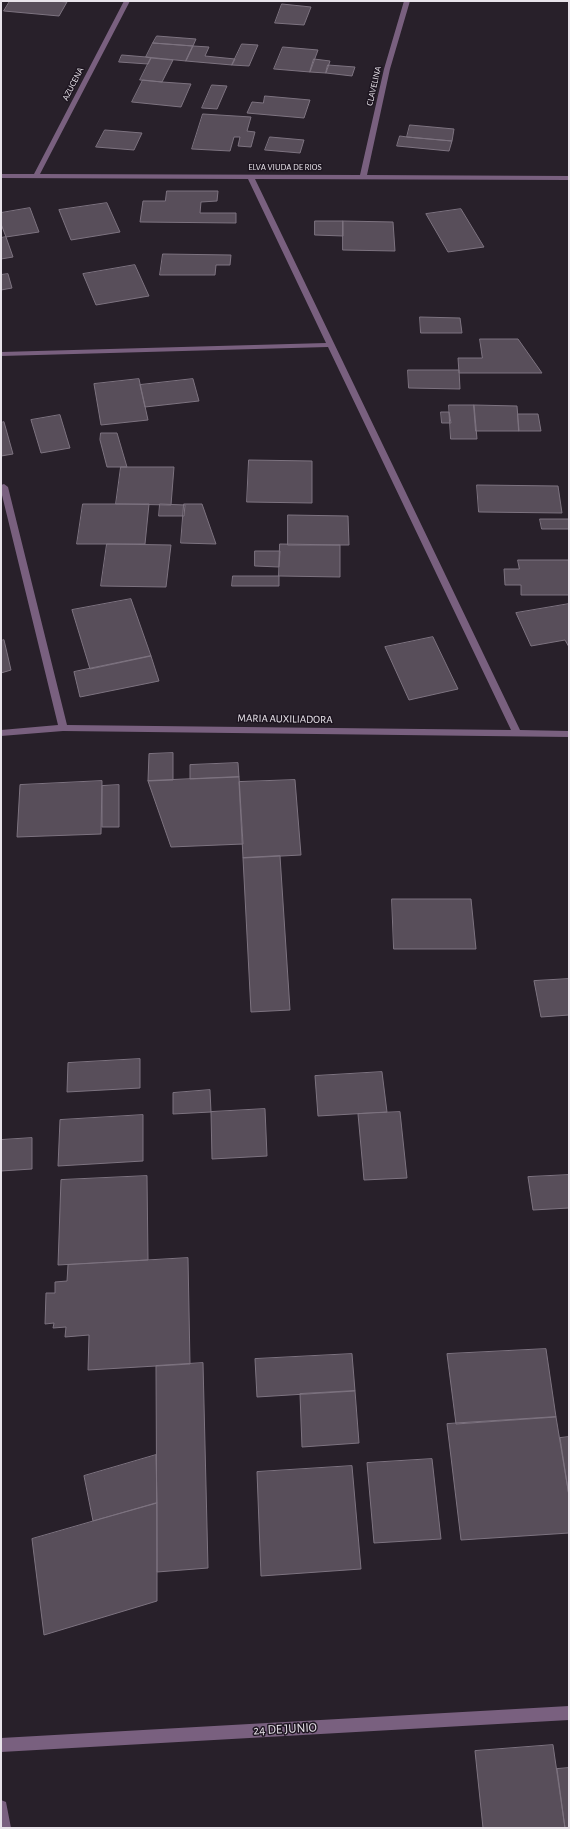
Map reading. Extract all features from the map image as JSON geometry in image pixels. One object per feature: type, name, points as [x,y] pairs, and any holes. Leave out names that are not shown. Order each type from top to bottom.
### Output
[{"type":"street","name":"AZUCENA","points":[[36,176],[126,1]]},
{"type":"street","name":"CLAVELINA","points":[[363,177],[387,69],[407,1]]},
{"type":"street","name":"ELVA VIUDA DE RIOS","points":[[1,176],[569,178]]},
{"type":"street","points":[[250,176],[517,733]]},
{"type":"street","points":[[1,354],[331,345]]},
{"type":"street","points":[[4,487],[63,728]]},
{"type":"street","name":"MARIA AUXILIADORA","points":[[1,733],[63,728],[569,734]]},
{"type":"street","name":"24 DE JUNIO","points":[[1,1745],[569,1713]]},
{"type":"street","points":[[1,1806],[4,1828]]},
{"type":"building","points":[[10,1],[67,2],[59,16],[4,11]]},
{"type":"building","points":[[282,4],[311,7],[304,25],[275,23]]},
{"type":"building","points":[[157,36],[196,39],[193,46],[153,43]]},
{"type":"building","points":[[153,43],[193,46],[186,61],[146,57]]},
{"type":"building","points":[[242,44],[258,45],[249,66],[232,65]]},
{"type":"building","points":[[193,46],[209,47],[205,56],[235,59],[232,65],[186,61]]},
{"type":"building","points":[[283,47],[318,50],[310,72],[274,69]]},
{"type":"building","points":[[122,55],[151,58],[148,64],[119,62]]},
{"type":"building","points":[[151,58],[173,60],[162,82],[140,80]]},
{"type":"building","points":[[314,59],[330,61],[326,73],[310,72]]},
{"type":"building","points":[[328,65],[355,67],[352,76],[326,73]]},
{"type":"building","points":[[143,80],[191,84],[181,107],[132,102]]},
{"type":"building","points":[[212,85],[227,86],[217,109],[202,108]]},
{"type":"building","points":[[265,96],[310,100],[304,118],[247,113],[252,102],[263,103]]},
{"type":"building","points":[[203,114],[251,117],[247,131],[255,132],[251,147],[238,146],[240,137],[234,137],[230,151],[192,149]]},
{"type":"building","points":[[410,125],[454,129],[452,141],[407,137]]},
{"type":"building","points":[[105,130],[142,133],[134,150],[96,147]]},
{"type":"building","points":[[400,136],[452,141],[449,151],[397,146]]},
{"type":"building","points":[[270,137],[304,140],[300,153],[265,150]]},
{"type":"building","points":[[167,191],[218,191],[217,201],[201,202],[200,213],[236,213],[236,223],[140,222],[143,201],[165,201]]},
{"type":"building","points":[[107,203],[120,232],[71,240],[59,210]]},
{"type":"building","points":[[30,208],[39,232],[6,237],[1,224],[1,213]]},
{"type":"building","points":[[461,209],[484,247],[448,252],[426,214]]},
{"type":"building","points":[[315,221],[343,221],[343,236],[315,235]]},
{"type":"building","points":[[343,221],[393,222],[395,251],[343,250]]},
{"type":"building","points":[[6,237],[13,257],[1,259],[1,238]]},
{"type":"building","points":[[163,254],[231,255],[230,265],[216,265],[215,275],[160,275]]},
{"type":"building","points":[[135,265],[149,296],[96,305],[83,274]]},
{"type":"building","points":[[8,274],[12,288],[1,290],[1,275]]},
{"type":"building","points":[[420,317],[460,318],[462,333],[421,333]]},
{"type":"building","points":[[480,339],[518,339],[542,373],[459,373],[458,358],[482,358]]},
{"type":"building","points":[[408,370],[459,370],[460,389],[409,388]]},
{"type":"building","points":[[139,379],[148,420],[101,425],[94,384]]},
{"type":"building","points":[[193,379],[199,401],[145,407],[140,385]]},
{"type":"building","points":[[449,405],[474,405],[477,439],[451,439]]},
{"type":"building","points":[[474,405],[517,406],[519,431],[476,431]]},
{"type":"building","points":[[441,412],[449,412],[451,423],[442,423]]},
{"type":"building","points":[[518,414],[538,414],[541,431],[519,431]]},
{"type":"building","points":[[60,415],[70,448],[41,453],[31,420]]},
{"type":"building","points":[[4,422],[13,454],[1,456],[1,423]]},
{"type":"building","points":[[101,433],[117,433],[127,467],[107,467],[100,440]]},
{"type":"building","points":[[249,460],[312,461],[312,503],[247,502]]},
{"type":"building","points":[[121,467],[174,467],[171,505],[116,504]]},
{"type":"building","points":[[477,485],[558,486],[562,513],[479,512]]},
{"type":"building","points":[[83,504],[149,504],[145,544],[77,544]]},
{"type":"building","points":[[160,504],[185,505],[184,516],[159,516]]},
{"type":"building","points":[[184,504],[202,504],[216,544],[181,543]]},
{"type":"building","points":[[288,515],[348,516],[349,545],[288,545]]},
{"type":"building","points":[[540,519],[569,519],[569,529],[542,529]]},
{"type":"building","points":[[107,544],[171,545],[166,587],[101,586]]},
{"type":"building","points":[[280,544],[340,545],[340,577],[279,576]]},
{"type":"building","points":[[255,551],[280,551],[279,567],[255,566]]},
{"type":"building","points":[[518,560],[569,560],[569,595],[521,595],[521,585],[505,585],[504,569],[519,569]]},
{"type":"building","points":[[233,576],[279,576],[279,586],[232,586]]},
{"type":"building","points":[[131,599],[151,656],[90,669],[72,610]]},
{"type":"building","points":[[569,604],[569,647],[565,640],[531,646],[516,613]]},
{"type":"building","points":[[433,637],[458,689],[409,700],[385,647]]},
{"type":"building","points":[[4,640],[11,670],[1,673],[1,641]]},
{"type":"building","points":[[151,656],[159,681],[80,697],[74,672]]},
{"type":"building","points":[[173,753],[173,780],[148,781],[149,754]]},
{"type":"building","points":[[238,763],[239,777],[190,779],[190,765]]},
{"type":"building","points":[[239,777],[243,844],[171,847],[148,781]]},
{"type":"building","points":[[295,780],[301,855],[243,858],[239,782]]},
{"type":"building","points":[[102,781],[101,834],[17,837],[20,785]]},
{"type":"building","points":[[119,785],[119,827],[102,827],[102,786]]},
{"type":"building","points":[[280,856],[290,1010],[251,1012],[243,858]]},
{"type":"building","points":[[392,899],[471,899],[476,949],[394,949]]},
{"type":"building","points":[[569,979],[569,1015],[541,1017],[534,981]]},
{"type":"building","points":[[140,1059],[140,1088],[67,1092],[68,1063]]},
{"type":"building","points":[[382,1072],[387,1112],[318,1116],[315,1076]]},
{"type":"building","points":[[210,1090],[211,1112],[173,1114],[173,1093]]},
{"type":"building","points":[[265,1109],[267,1156],[212,1159],[211,1112]]},
{"type":"building","points":[[400,1112],[407,1178],[364,1180],[358,1114]]},
{"type":"building","points":[[143,1115],[143,1161],[58,1166],[60,1120]]},
{"type":"building","points":[[32,1138],[32,1169],[1,1171],[1,1140]]},
{"type":"building","points":[[569,1175],[569,1208],[533,1210],[528,1177]]},
{"type":"building","points":[[147,1176],[148,1260],[58,1265],[61,1180]]},
{"type":"building","points":[[188,1258],[190,1364],[88,1370],[89,1335],[65,1337],[66,1327],[53,1328],[54,1323],[45,1324],[46,1293],[55,1293],[55,1282],[67,1281],[68,1265]]},
{"type":"building","points":[[546,1349],[556,1417],[456,1424],[447,1354]]},
{"type":"building","points":[[352,1354],[355,1391],[257,1397],[255,1359]]},
{"type":"building","points":[[203,1363],[208,1568],[157,1572],[156,1366]]},
{"type":"building","points":[[355,1391],[359,1443],[302,1447],[300,1394]]},
{"type":"building","points":[[556,1417],[569,1496],[569,1533],[461,1540],[447,1424]]},
{"type":"building","points":[[569,1437],[569,1496],[560,1438]]},
{"type":"building","points":[[156,1455],[157,1503],[93,1521],[84,1476]]},
{"type":"building","points":[[432,1459],[441,1539],[374,1543],[367,1463]]},
{"type":"building","points":[[352,1466],[361,1569],[261,1576],[257,1472]]},
{"type":"building","points":[[157,1503],[157,1601],[44,1635],[32,1539]]},
{"type":"building","points":[[553,1745],[565,1828],[483,1828],[475,1751]]},
{"type":"building","points":[[569,1768],[569,1828],[565,1828],[557,1769]]}]
